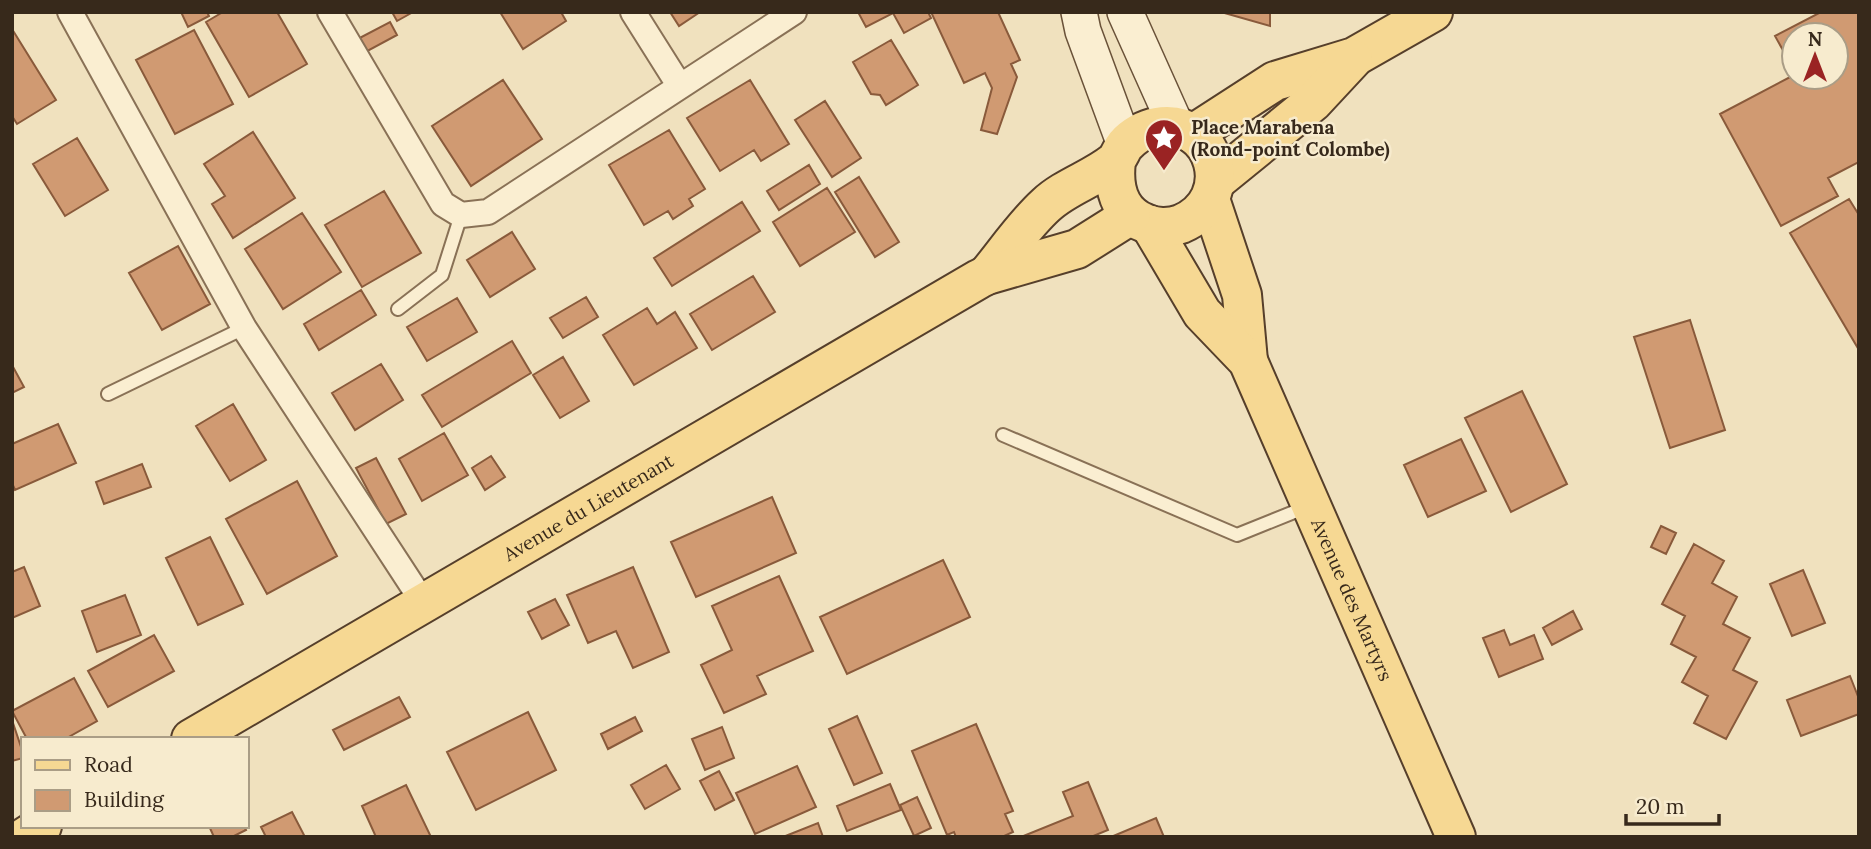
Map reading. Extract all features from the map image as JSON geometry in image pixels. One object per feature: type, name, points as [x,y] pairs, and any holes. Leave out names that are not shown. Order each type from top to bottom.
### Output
[{"type":"main road","points":[[1079,12],[1120,153],[1114,180],[1119,199],[1140,220],[1173,227],[1195,218],[1213,190],[1313,102],[1354,57]]},
{"type":"main road","points":[[1125,12],[1185,131],[1206,147],[1214,163],[1213,190]]},
{"type":"main road","points":[[1120,153],[1139,133],[1158,127],[1185,131],[1275,81],[1354,57],[1433,12]]},
{"type":"main road","name":"Avenue du Lieutenant","points":[[988,275],[1046,204],[1120,153]]},
{"type":"main road","name":"Avenue des Martyrs","points":[[1213,190],[1242,295],[1248,361],[1456,837]]},
{"type":"main road","name":"Avenue du Lieutenant","points":[[194,737],[988,275],[1077,249],[1140,220]]},
{"type":"main road","name":"Avenue des Martyrs","points":[[1140,220],[1202,313],[1248,361]]},
{"type":"street","points":[[70,12],[244,328],[423,602]]},
{"type":"street","points":[[330,12],[443,204],[461,215],[488,212],[794,12]]},
{"type":"street","points":[[633,12],[679,85]]},
{"type":"lane","points":[[398,309],[442,275],[461,215]]},
{"type":"lane","points":[[108,394],[244,328]]},
{"type":"lane","points":[[1003,435],[1237,535],[1311,506]]},
{"type":"building","points":[[181,12],[207,12],[209,16],[188,27]]},
{"type":"building","points":[[223,12],[277,12],[307,64],[249,97],[206,22]]},
{"type":"building","points":[[392,12],[413,12],[397,21]]},
{"type":"building","points":[[500,12],[561,12],[566,21],[523,49]]},
{"type":"building","points":[[670,12],[700,12],[679,26]]},
{"type":"building","points":[[858,12],[928,12],[931,18],[904,33],[893,13],[866,27]]},
{"type":"building","points":[[931,12],[998,12],[1020,60],[1011,64],[1017,77],[997,134],[981,130],[992,88],[985,73],[964,83]]},
{"type":"building","points":[[1221,12],[1270,12],[1270,26]]},
{"type":"building","points":[[1821,12],[1859,12],[1859,162],[1828,178],[1838,196],[1781,226],[1720,114],[1780,82],[1780,91],[1850,91],[1850,21],[1804,21]]},
{"type":"building","points":[[390,22],[397,35],[360,55],[352,42]]},
{"type":"building","points":[[12,29],[56,100],[17,124],[12,116]]},
{"type":"building","points":[[194,30],[233,104],[175,134],[136,60]]},
{"type":"building","points":[[891,40],[918,85],[886,105],[880,95],[871,94],[853,62]]},
{"type":"building","points":[[503,80],[542,139],[471,186],[432,126]]},
{"type":"building","points":[[750,80],[789,144],[761,161],[754,150],[720,171],[687,118]]},
{"type":"building","points":[[825,101],[861,158],[832,177],[795,120]]},
{"type":"building","points":[[669,130],[705,189],[689,199],[693,206],[673,219],[668,211],[644,225],[609,165]]},
{"type":"building","points":[[253,132],[295,198],[233,238],[212,204],[225,196],[204,164]]},
{"type":"building","points":[[77,138],[108,190],[65,216],[33,164]]},
{"type":"building","points":[[809,165],[820,184],[779,210],[767,191]]},
{"type":"building","points":[[859,177],[899,242],[875,257],[835,192]]},
{"type":"building","points":[[827,188],[855,232],[800,266],[773,222]]},
{"type":"building","points":[[384,191],[421,253],[362,287],[325,225]]},
{"type":"building","points":[[1849,199],[1859,215],[1859,350],[1790,233]]},
{"type":"building","points":[[742,202],[760,231],[672,286],[654,258]]},
{"type":"building","points":[[302,213],[341,272],[283,309],[245,249]]},
{"type":"building","points":[[512,232],[535,269],[490,297],[467,260]]},
{"type":"building","points":[[178,246],[210,304],[162,330],[129,273]]},
{"type":"building","points":[[753,276],[775,312],[712,350],[690,314]]},
{"type":"building","points":[[361,290],[376,315],[319,350],[304,324]]},
{"type":"building","points":[[586,297],[598,317],[563,338],[550,318]]},
{"type":"building","points":[[457,298],[477,332],[427,361],[407,327]]},
{"type":"building","points":[[647,308],[657,324],[675,312],[697,348],[634,385],[603,335]]},
{"type":"building","points":[[1690,320],[1725,430],[1670,448],[1634,337]]},
{"type":"building","points":[[512,341],[531,373],[442,427],[422,395]]},
{"type":"building","points":[[563,357],[589,401],[560,418],[533,375]]},
{"type":"building","points":[[381,364],[403,400],[355,430],[332,393]]},
{"type":"building","points":[[12,365],[24,387],[12,393]]},
{"type":"building","points":[[1522,391],[1567,484],[1511,512],[1465,418]]},
{"type":"building","points":[[233,404],[266,460],[230,481],[196,426]]},
{"type":"building","points":[[58,424],[76,463],[15,490],[12,483],[12,444]]},
{"type":"building","points":[[444,433],[468,475],[422,501],[399,459]]},
{"type":"building","points":[[1461,439],[1486,491],[1428,517],[1404,465]]},
{"type":"building","points":[[491,456],[505,477],[485,490],[472,468]]},
{"type":"building","points":[[376,458],[406,514],[386,524],[356,468]]},
{"type":"building","points":[[142,464],[151,487],[104,504],[96,482]]},
{"type":"building","points":[[297,481],[337,556],[267,594],[226,519]]},
{"type":"building","points":[[772,497],[796,553],[696,597],[671,542]]},
{"type":"building","points":[[1661,526],[1676,533],[1666,554],[1651,547]]},
{"type":"building","points":[[210,537],[243,604],[198,625],[166,558]]},
{"type":"building","points":[[1694,544],[1724,561],[1712,583],[1737,597],[1723,624],[1750,638],[1733,670],[1757,682],[1726,739],[1694,723],[1708,696],[1682,682],[1696,657],[1671,644],[1685,616],[1662,604]]},
{"type":"building","points":[[943,560],[970,617],[847,674],[820,617]]},
{"type":"building","points":[[24,567],[40,606],[12,618],[12,572]]},
{"type":"building","points":[[633,567],[669,652],[633,668],[616,631],[588,643],[567,595]]},
{"type":"building","points":[[1803,570],[1825,623],[1792,636],[1770,584]]},
{"type":"building","points":[[779,576],[813,651],[757,676],[766,694],[724,713],[701,665],[732,650],[712,606]]},
{"type":"building","points":[[125,595],[141,635],[97,652],[82,611]]},
{"type":"building","points":[[555,599],[569,625],[542,639],[528,612]]},
{"type":"building","points":[[1573,611],[1582,629],[1552,645],[1543,628]]},
{"type":"building","points":[[1504,630],[1510,645],[1534,635],[1543,659],[1499,677],[1483,638]]},
{"type":"building","points":[[154,635],[174,671],[108,707],[88,671]]},
{"type":"building","points":[[1850,676],[1859,699],[1859,714],[1801,736],[1787,700]]},
{"type":"building","points":[[74,678],[97,721],[69,737],[26,737],[12,711]]},
{"type":"building","points":[[399,697],[410,717],[344,750],[333,730]]},
{"type":"building","points":[[528,712],[556,770],[476,810],[447,752]]},
{"type":"building","points":[[857,716],[882,773],[854,785],[829,729]]},
{"type":"building","points":[[635,717],[642,731],[608,749],[601,734]]},
{"type":"building","points":[[12,720],[21,747],[21,759],[12,761]]},
{"type":"building","points":[[976,724],[1013,811],[1005,814],[1013,832],[1002,837],[956,837],[954,832],[947,835],[912,751]]},
{"type":"building","points":[[722,727],[734,758],[705,770],[692,739]]},
{"type":"building","points":[[666,765],[680,789],[645,809],[631,785]]},
{"type":"building","points":[[797,766],[816,807],[755,834],[736,793]]},
{"type":"building","points":[[719,771],[734,800],[715,810],[700,781]]},
{"type":"building","points":[[1088,782],[1108,830],[1091,837],[1021,837],[1073,816],[1063,792]]},
{"type":"building","points":[[890,784],[901,810],[847,831],[837,806]]},
{"type":"building","points":[[406,785],[431,837],[376,837],[362,806]]},
{"type":"building","points":[[917,797],[931,828],[914,836],[900,805]]},
{"type":"building","points":[[292,812],[305,837],[266,837],[261,827]]},
{"type":"building","points":[[1156,818],[1164,837],[1111,837]]},
{"type":"building","points":[[818,823],[823,837],[783,837]]},
{"type":"building","points":[[210,828],[246,830],[232,837],[214,837]]},
{"type":"place","name":"Place Marabena (Rond-point Colombe)","points":[[1164,172]]}]
